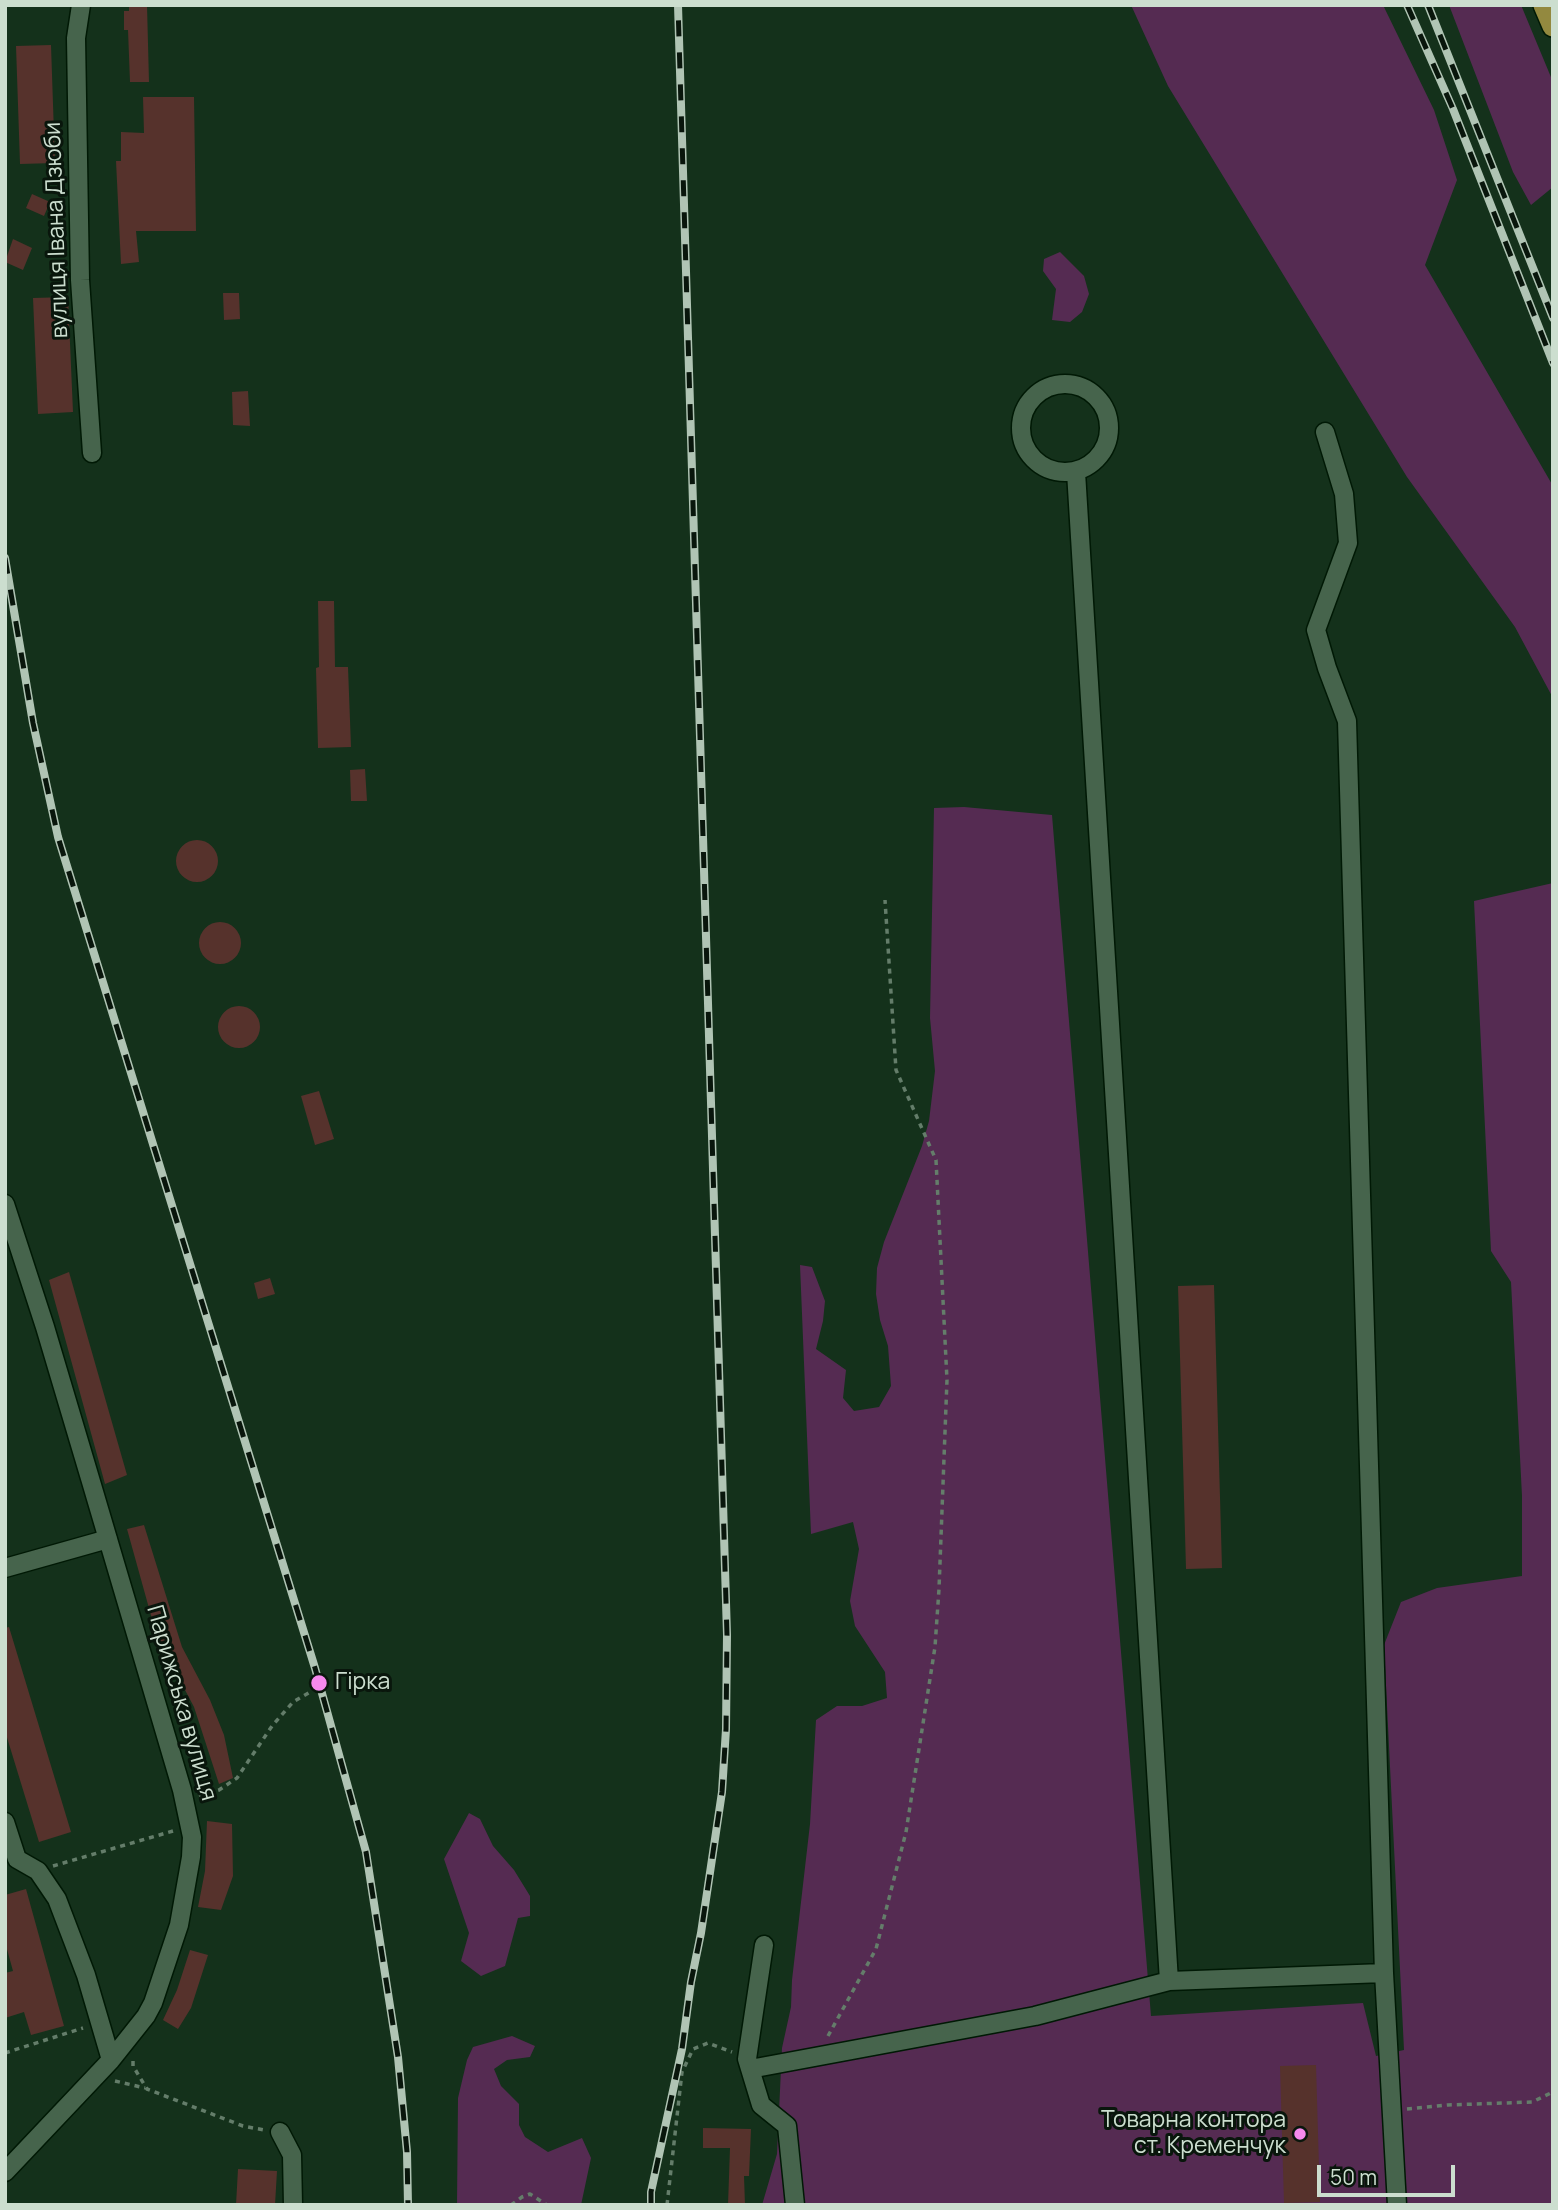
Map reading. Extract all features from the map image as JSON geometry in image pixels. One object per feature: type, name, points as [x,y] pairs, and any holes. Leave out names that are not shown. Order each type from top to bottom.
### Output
[{"type":"main road","points":[[1544,5],[1553,26]]},
{"type":"street","name":"вулиця Івана Дзюби","points":[[81,5],[76,38],[80,280],[92,453]]},
{"type":"street","points":[[1069,383],[1086,388],[1100,400],[1108,417],[1109,435],[1103,452],[1091,464],[1076,472],[1059,473],[1042,467],[1029,456],[1021,440],[1020,423],[1026,406],[1037,393],[1052,385],[1069,383]]},
{"type":"street","points":[[1325,432],[1344,494],[1348,543],[1316,631],[1347,721],[1384,1973],[1397,2205]]},
{"type":"street","points":[[1076,472],[1169,1982]]},
{"type":"street","name":"Парижська вулиця","points":[[5,1205],[13,1255],[108,1539],[190,1826],[190,1870],[172,1952],[153,2003],[133,2034],[111,2060],[5,2172]]},
{"type":"street","points":[[5,1567],[108,1539]]},
{"type":"street","points":[[5,1822],[17,1859],[38,1871],[57,1899],[86,1975],[111,2060]]},
{"type":"street","points":[[764,1945],[748,2064],[761,2105],[787,2126],[794,2205]]},
{"type":"street","points":[[748,2064],[816,2056],[1035,2015],[1169,1982],[1384,1973]]},
{"type":"street","points":[[280,2132],[292,2155],[293,2205]]},
{"type":"path","points":[[816,2056],[876,1949],[906,1832],[935,1647],[938,1601],[947,1380],[936,1160],[896,1070],[885,901]]},
{"type":"path","points":[[184,1801],[219,1790],[237,1779],[272,1726],[293,1702],[312,1691]]},
{"type":"path","points":[[38,1871],[190,1826]]},
{"type":"path","points":[[5,2053],[100,2023]]},
{"type":"path","points":[[133,2034],[133,2066],[147,2089]]},
{"type":"path","points":[[667,2205],[682,2072],[693,2049],[708,2043],[748,2064]]},
{"type":"path","points":[[89,2083],[117,2081],[147,2089],[243,2126],[280,2132]]},
{"type":"path","points":[[1392,2111],[1448,2105],[1532,2102],[1553,2092]]},
{"type":"path","points":[[511,2205],[530,2194],[547,2205]]},
{"type":"shaded area","points":[[1131,5],[1383,5],[1434,110],[1457,180],[1425,265],[1553,486],[1553,698],[1515,627],[1407,477],[1168,86]]},
{"type":"shaded area","points":[[1449,5],[1521,5],[1553,82],[1553,187],[1531,205],[1513,172]]},
{"type":"shaded area","points":[[1060,252],[1084,276],[1089,294],[1082,312],[1070,322],[1052,320],[1056,289],[1043,271],[1044,259]]},
{"type":"shaded area","points":[[964,807],[1052,815],[1151,2016],[1363,2003],[1376,2056],[1404,2050],[1384,1645],[1401,1602],[1437,1588],[1522,1576],[1522,1496],[1511,1282],[1491,1251],[1474,901],[1553,883],[1553,2205],[762,2205],[777,2154],[782,2048],[791,2007],[810,1824],[816,1720],[837,1706],[862,1706],[887,1698],[885,1672],[855,1626],[850,1601],[859,1549],[853,1522],[811,1534],[800,1265],[812,1267],[825,1301],[816,1349],[846,1370],[843,1398],[854,1411],[879,1407],[891,1386],[888,1346],[876,1294],[877,1268],[884,1242],[922,1146],[929,1121],[935,1071],[930,1018],[934,808]]},
{"type":"shaded area","points":[[469,1813],[480,1819],[493,1846],[514,1870],[530,1896],[530,1916],[518,1918],[505,1966],[481,1976],[461,1961],[469,1933],[444,1859]]},
{"type":"shaded area","points":[[512,2036],[535,2046],[530,2057],[507,2060],[494,2069],[501,2086],[519,2104],[519,2125],[525,2137],[548,2152],[582,2138],[591,2158],[581,2205],[457,2205],[458,2098],[467,2060],[473,2047]]},
{"type":"building","points":[[129,5],[147,5],[149,82],[130,82],[128,30],[124,30],[124,11],[129,11]]},
{"type":"building","points":[[51,45],[55,163],[20,164],[16,46]]},
{"type":"building","points":[[143,97],[194,97],[196,231],[136,231],[139,262],[121,264],[116,161],[121,161],[121,132],[144,133]]},
{"type":"building","points":[[32,194],[50,202],[44,216],[26,208]]},
{"type":"building","points":[[13,239],[32,248],[23,270],[5,262]]},
{"type":"building","points":[[223,293],[239,293],[240,319],[224,320]]},
{"type":"building","points":[[68,297],[73,412],[38,414],[33,298]]},
{"type":"building","points":[[248,391],[250,426],[233,425],[232,392]]},
{"type":"building","points":[[318,601],[334,601],[335,667],[348,667],[351,747],[318,748]]},
{"type":"building","points":[[365,769],[367,801],[351,801],[350,770]]},
{"type":"building","points":[[197,840],[212,846],[218,861],[212,876],[197,882],[182,876],[176,861],[182,846]]},
{"type":"building","points":[[220,922],[235,928],[241,943],[235,958],[220,964],[205,958],[199,943],[205,928]]},
{"type":"building","points":[[239,1006],[254,1012],[260,1027],[254,1042],[239,1048],[224,1042],[218,1027],[224,1012]]},
{"type":"building","points":[[319,1091],[334,1139],[315,1145],[301,1096]]},
{"type":"building","points":[[69,1272],[127,1475],[105,1484],[49,1280]]},
{"type":"building","points":[[270,1278],[275,1294],[258,1299],[254,1283]]},
{"type":"building","points":[[1214,1285],[1222,1568],[1186,1569],[1178,1286]]},
{"type":"building","points":[[144,1525],[182,1647],[210,1700],[224,1735],[233,1778],[219,1784],[194,1707],[157,1637],[127,1529]]},
{"type":"building","points":[[9,1627],[71,1832],[39,1842],[5,1731],[5,1628]]},
{"type":"building","points":[[207,1821],[232,1824],[233,1876],[221,1910],[198,1907],[205,1871]]},
{"type":"building","points":[[26,1889],[64,2026],[31,2035],[24,2012],[5,2018],[5,1973],[13,1971],[5,1942],[5,1895]]},
{"type":"building","points":[[190,1950],[208,1955],[191,2008],[178,2029],[163,2020],[177,1990]]},
{"type":"building","name":"Товарна контора ст. Кременчук","points":[[1316,2065],[1320,2202],[1284,2203],[1280,2066]]},
{"type":"building","points":[[703,2128],[751,2129],[749,2176],[744,2176],[745,2205],[728,2205],[730,2148],[703,2148]]},
{"type":"building","points":[[238,2169],[277,2171],[275,2205],[236,2205]]},
{"type":"railway","points":[[651,2205],[651,2192],[682,2049],[701,1933],[722,1792],[726,1729],[727,1635],[678,5]]},
{"type":"railway","points":[[1407,5],[1453,109],[1553,363]]},
{"type":"railway","points":[[1428,5],[1553,318]]},
{"type":"railway","points":[[5,558],[33,723],[58,837],[315,1668],[366,1852],[398,2057],[407,2152],[408,2205]]},
{"type":"place","name":"Гірка","points":[[319,1683]]},
{"type":"place","name":"Товарна контора ст. Кременчук","points":[[1300,2134]]}]
